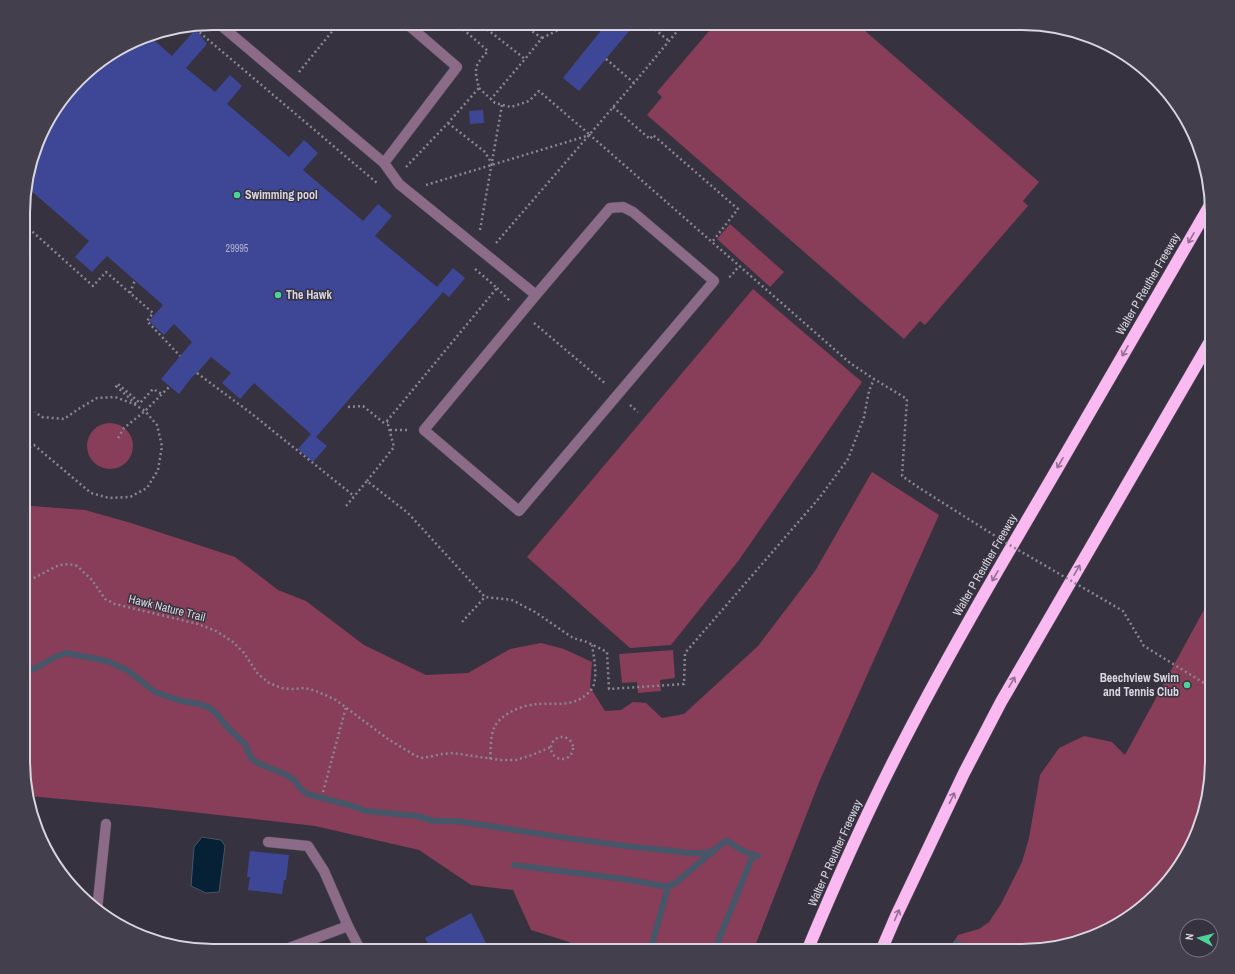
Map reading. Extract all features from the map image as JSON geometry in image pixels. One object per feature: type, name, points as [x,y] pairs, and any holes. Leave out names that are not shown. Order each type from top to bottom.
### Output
[{"type":"highway","name":"Walter P Reuther Freeway","points":[[811,944],[859,833],[894,760],[931,689],[988,587],[1205,214]]},
{"type":"highway","points":[[884,944],[964,773],[1001,702],[1205,350]]},
{"type":"street","points":[[226,30],[384,163],[399,184],[536,295]]},
{"type":"street","points":[[384,163],[457,67],[414,30]]},
{"type":"street","points":[[623,207],[633,212],[714,281],[519,511],[424,430],[536,295],[610,208],[623,207]]},
{"type":"street","points":[[98,903],[106,824]]},
{"type":"street","points":[[268,842],[308,846],[324,871],[357,944]]},
{"type":"street","points":[[300,944],[348,926]]},
{"type":"path","points":[[278,99],[333,30]]},
{"type":"path","points":[[488,30],[525,59]]},
{"type":"path","points":[[530,30],[542,38]]},
{"type":"path","points":[[491,99],[542,38],[559,30]]},
{"type":"path","points":[[656,30],[669,41]]},
{"type":"path","points":[[481,251],[495,245],[678,30]]},
{"type":"path","points":[[197,31],[381,186]]},
{"type":"path","points":[[606,59],[634,83]]},
{"type":"path","points":[[479,88],[495,103],[511,107],[529,101],[539,91],[590,135]]},
{"type":"path","points":[[502,105],[481,251],[473,267],[498,288],[521,313],[638,412]]},
{"type":"path","points":[[613,107],[650,139],[653,135],[738,209],[712,242]]},
{"type":"path","points":[[448,123],[485,152],[493,164]]},
{"type":"path","points":[[30,229],[93,286],[106,272],[153,314],[147,321],[180,356]]},
{"type":"path","points":[[130,293],[134,280]]},
{"type":"path","points":[[346,506],[368,481],[394,447],[387,421],[498,288]]},
{"type":"path","points":[[197,373],[252,414],[354,496]]},
{"type":"path","points":[[368,481],[408,513],[485,597],[512,600],[535,612],[573,638],[592,644],[607,652],[609,689],[684,684],[685,653],[820,497],[848,459],[864,417],[869,391],[874,379]]},
{"type":"path","points":[[136,405],[116,386],[118,384],[140,403],[153,389],[162,394]]},
{"type":"path","points":[[118,438],[124,428],[145,411],[170,386]]},
{"type":"path","points":[[30,447],[34,445],[91,493],[109,498],[130,497],[147,488],[158,470],[162,446],[157,425],[145,411],[136,405],[115,397],[97,398],[64,419],[42,417],[35,412]]},
{"type":"path","points":[[348,407],[363,406],[384,423],[388,422]]},
{"type":"path","points":[[921,488],[1008,544],[1123,611],[1144,646],[1205,684]]},
{"type":"path","name":"Hawk Nature Trail","points":[[30,578],[59,565],[69,564],[77,566],[92,580],[105,599],[115,604],[191,622],[216,631],[233,642],[244,653],[258,674],[269,683],[282,688],[305,688],[336,700],[388,739],[416,756],[423,758],[453,753],[490,759],[516,760],[551,747],[556,738],[564,737],[573,744],[573,752],[565,759],[558,759],[552,754],[551,747]]},
{"type":"path","points":[[462,622],[485,597]]},
{"type":"path","points":[[490,759],[494,728],[507,714],[519,708],[537,704],[570,704],[590,692],[594,685],[596,668],[592,644]]},
{"type":"path","points":[[323,792],[346,707]]},
{"type":"shaded area","points":[[710,30],[864,30],[1039,182],[1023,201],[1028,206],[925,325],[920,321],[904,339],[647,115],[662,97],[657,92]]},
{"type":"shaded area","points":[[730,224],[784,272],[770,287],[717,239]]},
{"type":"shaded area","points":[[753,289],[862,382],[739,560],[671,645],[630,648],[527,557]]},
{"type":"shaded area","points":[[110,423],[123,427],[129,433],[133,446],[129,459],[123,465],[110,469],[97,465],[91,459],[87,446],[91,433],[97,427]]},
{"type":"shaded area","points":[[872,472],[939,515],[820,780],[756,944],[572,944],[531,930],[513,890],[471,885],[419,850],[315,826],[147,807],[34,796],[30,773],[30,506],[85,510],[131,523],[235,557],[278,590],[306,601],[364,645],[426,675],[468,673],[510,649],[541,643],[564,649],[592,662],[590,687],[605,711],[621,710],[633,702],[646,703],[662,718],[684,714],[758,646],[815,571]]},
{"type":"shaded area","points":[[1205,608],[1205,773],[1199,809],[1191,831],[1181,853],[1160,882],[1143,899],[1114,920],[1070,938],[1034,944],[952,944],[958,935],[979,929],[989,922],[1001,904],[1022,862],[1029,838],[1040,775],[1059,748],[1084,736],[1112,742],[1125,755]]},
{"type":"shaded area","points":[[673,650],[675,678],[660,680],[661,691],[638,693],[637,682],[622,683],[619,654]]},
{"type":"water","points":[[202,837],[221,840],[225,846],[219,892],[206,893],[191,886],[194,847]]},
{"type":"building","points":[[601,30],[630,30],[579,91],[563,78]]},
{"type":"building","points":[[197,31],[207,44],[186,68],[215,92],[230,75],[242,86],[227,104],[289,157],[304,140],[318,153],[303,170],[363,221],[378,204],[392,216],[375,236],[437,287],[453,268],[465,278],[449,297],[443,292],[316,437],[327,446],[313,462],[298,449],[311,434],[254,383],[240,399],[222,383],[231,373],[211,357],[192,377],[179,394],[161,379],[192,342],[174,324],[164,335],[149,321],[163,305],[107,256],[92,272],[75,257],[89,241],[32,191],[36,165],[54,121],[75,92],[92,75],[121,54],[157,39],[155,41],[172,56],[193,32]]},
{"type":"building","points":[[483,110],[484,123],[470,124],[469,111]]},
{"type":"building","points":[[250,851],[289,855],[286,880],[284,880],[282,894],[248,890],[250,877],[247,877]]},
{"type":"building","points":[[471,913],[486,944],[428,944],[425,938]]},
{"type":"waterway","points":[[30,671],[55,657],[66,653],[107,661],[127,670],[155,692],[178,700],[208,707],[216,713],[229,729],[245,744],[251,758],[258,763],[287,775],[307,794],[366,811],[417,816],[434,821],[456,821],[586,841],[690,853],[703,853],[715,850]]},
{"type":"waterway","points":[[514,865],[624,879],[668,887],[669,885],[674,884],[724,842],[728,841],[742,850],[758,856]]},
{"type":"waterway","points":[[717,944],[753,855]]},
{"type":"waterway","points":[[652,944],[668,887]]},
{"type":"place","name":"Swimming pool","points":[[237,195]]},
{"type":"place","name":"The Hawk","points":[[278,295]]},
{"type":"place","name":"Beechview Swim and Tennis Club","points":[[1187,685]]}]
